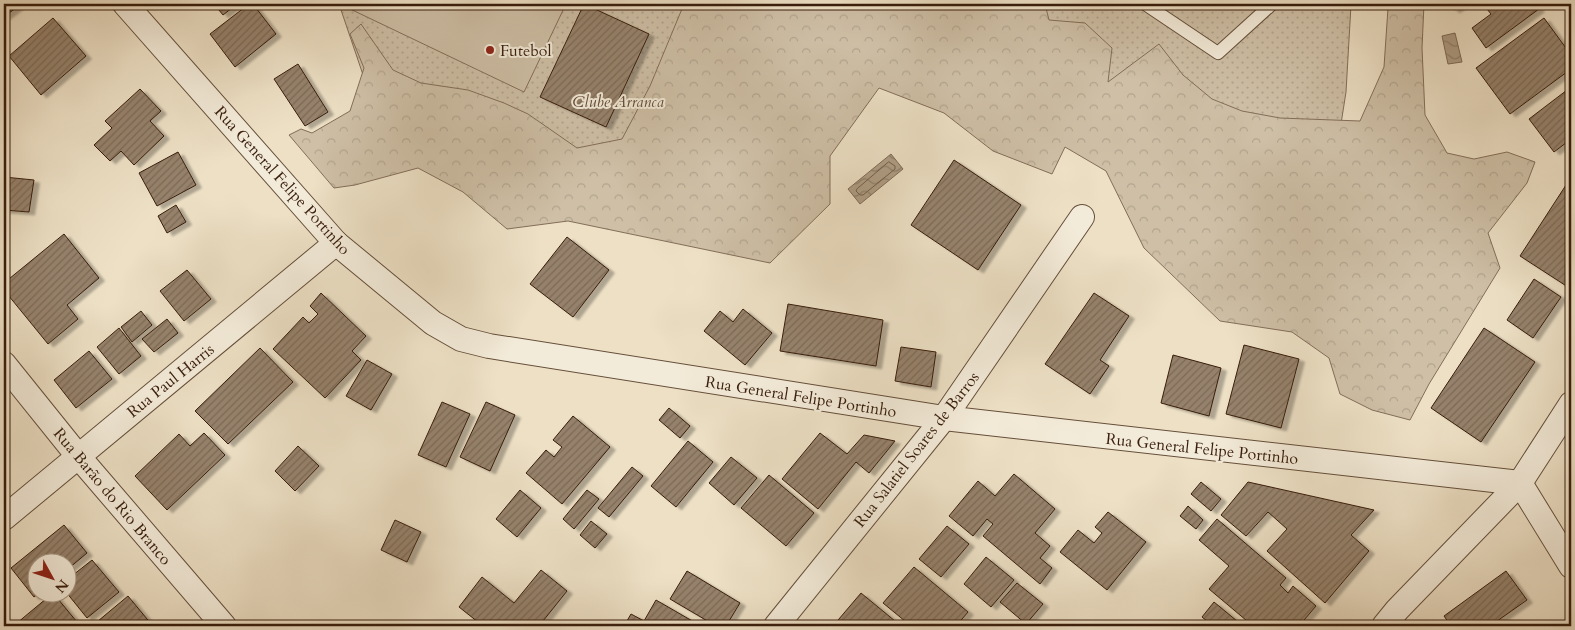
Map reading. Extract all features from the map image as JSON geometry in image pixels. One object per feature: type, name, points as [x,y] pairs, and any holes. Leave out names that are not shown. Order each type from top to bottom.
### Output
[{"type":"street","name":"Rua General Felipe Portinho","points":[[126,4],[336,244],[433,323],[461,339],[489,346],[944,418],[1520,483]]},
{"type":"street","name":"Rua Salatiel Soares de Barros","points":[[776,626],[944,418],[1082,218]]},
{"type":"street","name":"Rua Paul Harris","points":[[4,518],[336,244]]},
{"type":"street","name":"Rua Barão do Rio Branco","points":[[4,364],[78,456],[224,626]]},
{"type":"street","points":[[1384,626],[1397,610],[1520,483],[1571,404]]},
{"type":"street","points":[[1520,483],[1571,566]]},
{"type":"lane","points":[[1146,4],[1218,53],[1272,4]]},
{"type":"green space","name":"Clube Arranca","points":[[339,4],[1353,4],[1351,5],[1346,92],[1325,226],[825,18],[749,179],[380,125]]},
{"type":"green space","name":"Futebol","points":[[348,4],[566,4],[524,92],[346,7]]},
{"type":"green space","points":[[684,4],[1045,4],[1049,20],[1085,23],[1112,48],[1108,82],[1159,44],[1183,75],[1212,99],[1242,111],[1280,118],[1360,121],[1384,67],[1388,8],[1410,4],[1424,4],[1422,48],[1425,115],[1447,153],[1474,159],[1507,152],[1535,162],[1527,183],[1488,233],[1500,268],[1429,384],[1410,420],[1372,410],[1340,394],[1329,358],[1292,332],[1220,321],[1144,248],[1106,171],[1065,147],[1052,174],[993,151],[944,113],[879,88],[830,156],[830,204],[770,263],[568,221],[507,229],[463,192],[418,168],[355,185],[334,188],[289,135],[301,129],[312,133],[350,111],[364,68],[350,34],[361,24],[393,70],[421,83],[468,90],[504,103],[528,114],[577,148],[622,139],[650,86]]},
{"type":"water","points":[[1455,33],[1462,62],[1448,64],[1442,36]]},
{"type":"water","points":[[891,154],[903,169],[860,204],[848,189]]},
{"type":"building","points":[[4,4],[21,4],[4,17]]},
{"type":"building","points":[[214,4],[237,4],[223,15]]},
{"type":"building","points":[[249,4],[253,4],[276,34],[235,67],[210,34]]},
{"type":"building","points":[[584,4],[649,34],[606,127],[540,97]]},
{"type":"building","points":[[1449,4],[1463,4],[1454,10]]},
{"type":"building","points":[[1483,4],[1535,4],[1539,9],[1486,48],[1472,28],[1491,14]]},
{"type":"building","points":[[53,18],[86,56],[41,95],[9,56]]},
{"type":"building","points":[[1544,18],[1571,55],[1571,69],[1510,114],[1476,68]]},
{"type":"building","points":[[298,64],[328,112],[305,126],[274,79]]},
{"type":"building","points":[[1571,87],[1571,139],[1554,152],[1529,119]]},
{"type":"building","points":[[140,89],[161,111],[150,121],[164,136],[134,165],[121,151],[110,161],[94,145],[112,128],[105,121]]},
{"type":"building","points":[[178,152],[196,185],[157,206],[139,173]]},
{"type":"building","points":[[954,160],[1021,205],[978,270],[911,225]]},
{"type":"building","points":[[4,177],[34,180],[29,212],[4,210]]},
{"type":"building","points":[[1566,185],[1571,189],[1571,289],[1520,256]]},
{"type":"building","points":[[176,205],[186,222],[167,233],[158,216]]},
{"type":"building","points":[[64,234],[99,278],[67,305],[78,319],[48,344],[4,290],[4,283]]},
{"type":"building","points":[[567,237],[609,270],[573,317],[530,284]]},
{"type":"building","points":[[187,270],[211,299],[184,321],[160,291]]},
{"type":"building","points":[[1534,279],[1561,297],[1533,338],[1507,320]]},
{"type":"building","points":[[321,293],[366,336],[352,351],[361,360],[325,398],[273,349],[303,317],[309,323],[318,314],[310,306]]},
{"type":"building","points":[[1094,293],[1129,316],[1100,360],[1109,366],[1090,394],[1045,364]]},
{"type":"building","points":[[788,304],[883,320],[876,366],[780,351]]},
{"type":"building","points":[[743,309],[772,333],[745,365],[704,331],[720,311],[733,322]]},
{"type":"building","points":[[141,311],[152,325],[132,342],[121,327]]},
{"type":"building","points":[[167,319],[178,333],[154,352],[142,339]]},
{"type":"building","points":[[119,328],[141,356],[119,374],[97,347]]},
{"type":"building","points":[[1484,328],[1535,362],[1481,442],[1431,408]]},
{"type":"building","points":[[1244,345],[1299,359],[1281,428],[1226,414]]},
{"type":"building","points":[[901,347],[936,352],[931,387],[895,381]]},
{"type":"building","points":[[260,348],[293,382],[228,444],[195,411]]},
{"type":"building","points":[[89,351],[112,379],[76,408],[54,380]]},
{"type":"building","points":[[1173,355],[1221,368],[1209,416],[1161,403]]},
{"type":"building","points":[[367,360],[392,374],[371,410],[346,396]]},
{"type":"building","points":[[442,402],[470,414],[446,467],[418,455]]},
{"type":"building","points":[[486,402],[515,415],[490,471],[460,457]]},
{"type":"building","points":[[669,408],[690,426],[680,438],[659,420]]},
{"type":"building","points":[[573,416],[610,447],[562,504],[526,473],[546,450],[554,457],[562,447],[553,440]]},
{"type":"building","points":[[204,433],[225,455],[167,510],[135,476],[179,434],[190,446]]},
{"type":"building","points":[[820,433],[847,454],[864,435],[895,441],[869,473],[856,462],[818,509],[782,479]]},
{"type":"building","points":[[688,441],[713,462],[676,507],[651,486]]},
{"type":"building","points":[[298,446],[319,466],[295,491],[275,471]]},
{"type":"building","points":[[731,457],[757,478],[734,505],[709,483]]},
{"type":"building","points":[[632,467],[643,476],[609,517],[598,508]]},
{"type":"building","points":[[1014,474],[1055,509],[1035,533],[1050,546],[1040,558],[1052,568],[1040,584],[983,536],[993,524],[987,519],[973,536],[949,516],[978,481],[995,496]]},
{"type":"building","points":[[769,475],[814,513],[786,546],[741,508]]},
{"type":"building","points":[[1201,482],[1221,499],[1211,511],[1191,494]]},
{"type":"building","points":[[1248,482],[1374,510],[1351,535],[1369,551],[1325,603],[1267,551],[1287,529],[1268,512],[1246,536],[1221,515]]},
{"type":"building","points":[[520,490],[541,508],[517,537],[496,519]]},
{"type":"building","points":[[587,490],[599,499],[574,529],[563,519]]},
{"type":"building","points":[[1188,506],[1203,520],[1196,529],[1180,516]]},
{"type":"building","points":[[1108,512],[1146,542],[1107,590],[1060,552],[1078,530],[1094,543],[1102,533],[1095,527]]},
{"type":"building","points":[[1217,519],[1286,578],[1280,585],[1288,593],[1293,586],[1316,606],[1299,626],[1253,626],[1209,589],[1229,566],[1199,540]]},
{"type":"building","points":[[395,520],[421,532],[407,562],[381,550]]},
{"type":"building","points":[[591,521],[607,534],[595,548],[580,535]]},
{"type":"building","points":[[64,525],[87,553],[78,561],[78,552],[31,552]]},
{"type":"building","points":[[947,526],[969,544],[941,577],[919,559]]},
{"type":"building","points":[[28,554],[28,589],[11,568]]},
{"type":"building","points":[[986,557],[1014,580],[991,607],[964,584]]},
{"type":"building","points":[[92,560],[119,592],[87,618],[74,602],[78,602],[78,571]]},
{"type":"building","points":[[914,567],[968,612],[956,626],[911,626],[883,603]]},
{"type":"building","points":[[541,570],[567,591],[539,626],[483,626],[459,607],[482,577],[514,603]]},
{"type":"building","points":[[687,571],[740,603],[726,626],[716,626],[670,599]]},
{"type":"building","points":[[1506,571],[1527,600],[1490,626],[1451,626],[1444,616]]},
{"type":"building","points":[[1017,583],[1043,604],[1026,624],[1000,602]]},
{"type":"building","points":[[861,593],[901,626],[833,626]]},
{"type":"building","points":[[128,596],[151,626],[92,626]]},
{"type":"building","points":[[656,600],[701,626],[624,626],[631,614],[644,621]]},
{"type":"building","points":[[42,602],[60,602],[77,622],[72,626],[20,626],[17,623]]},
{"type":"building","points":[[1214,602],[1243,626],[1213,626],[1202,617]]},
{"type":"place","name":"Futebol","points":[[490,50]]}]
